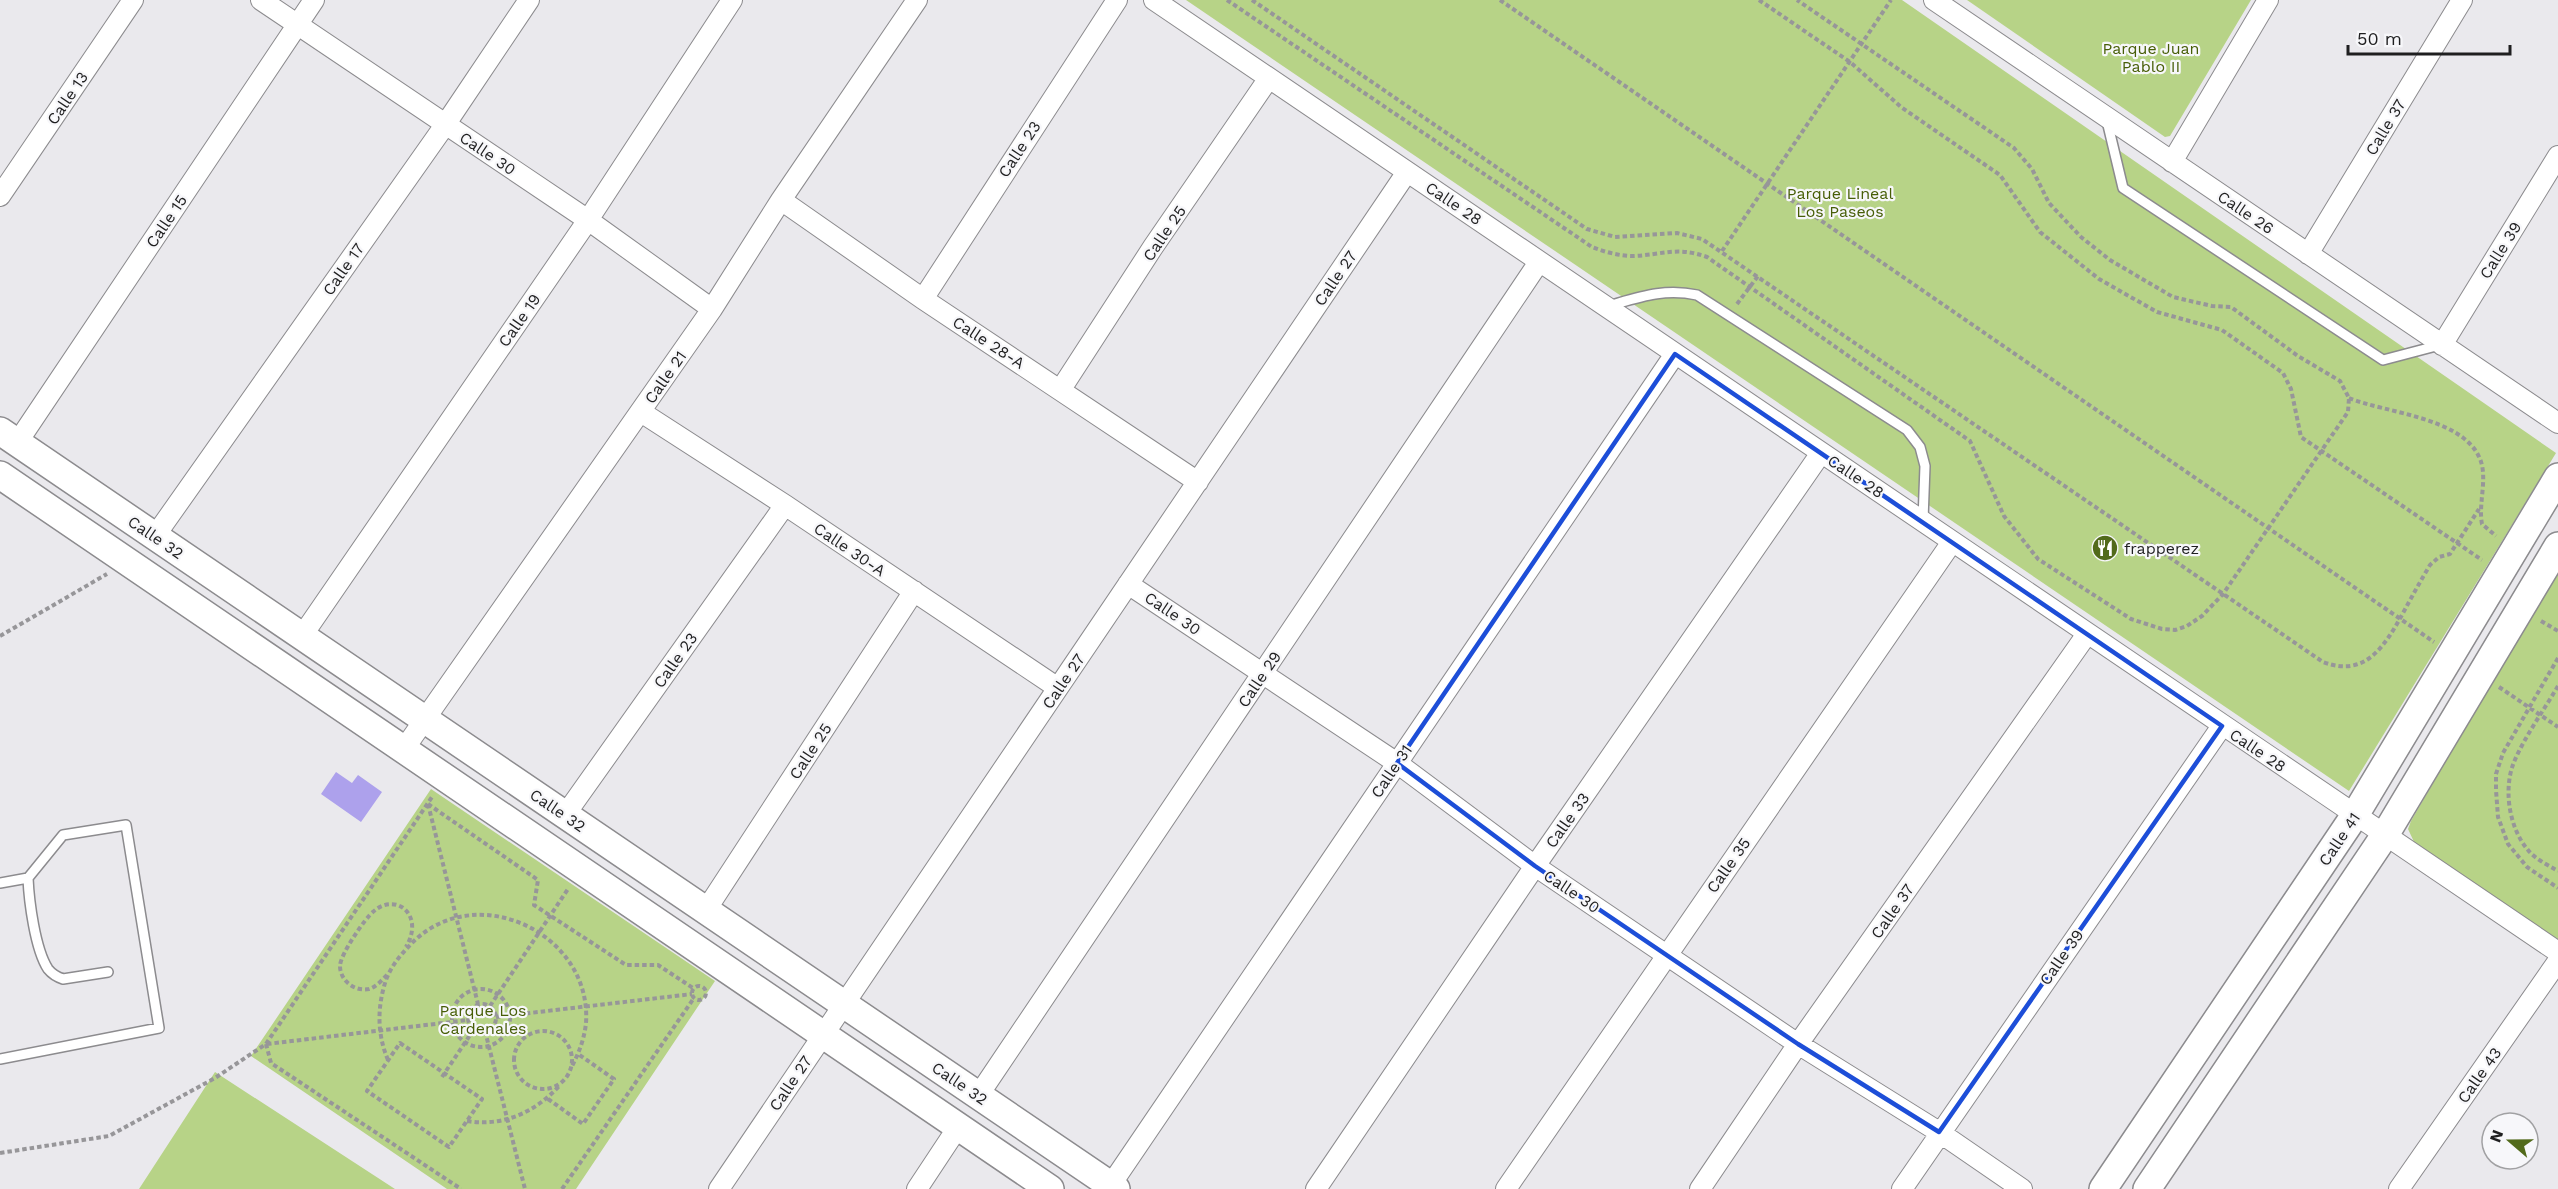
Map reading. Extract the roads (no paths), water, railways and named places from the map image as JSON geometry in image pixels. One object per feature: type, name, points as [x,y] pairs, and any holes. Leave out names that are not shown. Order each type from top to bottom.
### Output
[{"type":"street","name":"Calle 13","points":[[0,196],[133,0]]},
{"type":"street","name":"Calle 30","points":[[261,0],[588,220],[712,309]]},
{"type":"street","name":"Calle 15","points":[[9,437],[314,0]]},
{"type":"street","name":"Calle 17","points":[[155,536],[445,125],[529,0]]},
{"type":"street","name":"Calle 19","points":[[302,636],[588,220],[732,0]]},
{"type":"street","name":"Calle 21","points":[[404,749],[712,309],[781,200],[917,0]]},
{"type":"street","name":"Calle 23","points":[[923,299],[1117,0]]},
{"type":"street","name":"Calle 28","points":[[1154,0],[2558,952]]},
{"type":"street","name":"Calle 26","points":[[1934,0],[2558,423]]},
{"type":"street","points":[[2172,162],[2268,0]]},
{"type":"street","name":"Calle 37","points":[[2308,254],[2463,0]]},
{"type":"street","name":"Calle 25","points":[[1061,389],[1153,247],[1269,78]]},
{"type":"street","name":"Calle 39","points":[[2442,345],[2558,156]]},
{"type":"street","name":"Calle 27","points":[[719,1189],[1407,172]]},
{"type":"street","name":"Calle 28-A","points":[[781,200],[923,299],[1198,482]]},
{"type":"street","name":"Calle 29","points":[[978,1096],[1539,262]]},
{"type":"street","name":"Calle 31","points":[[1112,1188],[1675,354]]},
{"type":"street","name":"Calle 30-A","points":[[641,412],[785,505],[1058,688]]},
{"type":"street","name":"Calle 32","points":[[9,437],[1112,1188]]},
{"type":"street","name":"Calle 33","points":[[1316,1189],[1535,866],[1821,453]]},
{"type":"street","points":[[0,475],[1050,1189]]},
{"type":"street","name":"Calle 41","points":[[2103,1189],[2355,815],[2558,477]]},
{"type":"street","name":"Calle 23","points":[[565,815],[785,505]]},
{"type":"street","name":"Calle 35","points":[[1506,1189],[1952,542]]},
{"type":"street","points":[[2147,1189],[2385,835],[2558,546]]},
{"type":"street","name":"Calle 30","points":[[1128,584],[1397,763],[1535,866],[1798,1044],[1939,1132],[2022,1189]]},
{"type":"street","name":"Calle 25","points":[[706,910],[914,591]]},
{"type":"street","name":"Calle 37","points":[[1700,1189],[1798,1044],[2087,634]]},
{"type":"street","name":"Calle 39","points":[[1902,1189],[1939,1132],[2222,726]]},
{"type":"street","name":"Calle 43","points":[[2399,1189],[2558,961]]},
{"type":"street","points":[[916,1189],[958,1127]]},
{"type":"lane","points":[[2106,117],[2123,188],[2383,360],[2442,345]]},
{"type":"lane","points":[[1606,307],[1659,292],[1677,291],[1697,295],[1907,430],[1920,447],[1924,466],[1923,522]]},
{"type":"lane","points":[[0,883],[28,878],[63,835],[126,825],[159,1028],[0,1059]]},
{"type":"lane","points":[[28,878],[40,947],[47,968],[63,979],[108,972]]},
{"type":"place","name":"frapperez","points":[[2105,548]]},
{"type":"park label","name":"Parque Juan Pablo II","points":[[2151,57]]},
{"type":"park label","name":"Parque Lineal Los Paseos","points":[[1840,202]]},
{"type":"park label","name":"Parque Los Cardenales","points":[[483,1019]]}]
